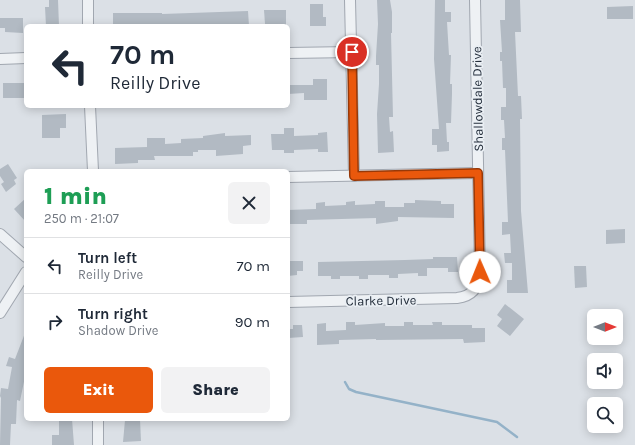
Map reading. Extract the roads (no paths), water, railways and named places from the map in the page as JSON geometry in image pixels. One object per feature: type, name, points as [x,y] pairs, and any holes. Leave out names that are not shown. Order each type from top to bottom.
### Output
[{"type":"street","points":[[88,0],[88,24]]},
{"type":"street","points":[[350,0],[354,176]]},
{"type":"street","name":"Shallowdale Drive","points":[[474,292],[478,285],[480,272],[475,0]]},
{"type":"street","points":[[290,53],[352,52]]},
{"type":"street","points":[[0,59],[24,58]]},
{"type":"street","points":[[90,108],[93,169]]},
{"type":"street","points":[[290,177],[478,173]]},
{"type":"street","points":[[0,234],[24,255]]},
{"type":"street","points":[[0,313],[24,275]]},
{"type":"street","name":"Clarke Drive","points":[[290,302],[457,298],[474,292]]},
{"type":"street","points":[[98,421],[98,445]]},
{"type":"waterway","points":[[345,382],[349,389],[356,392],[497,422],[517,437]]}]
